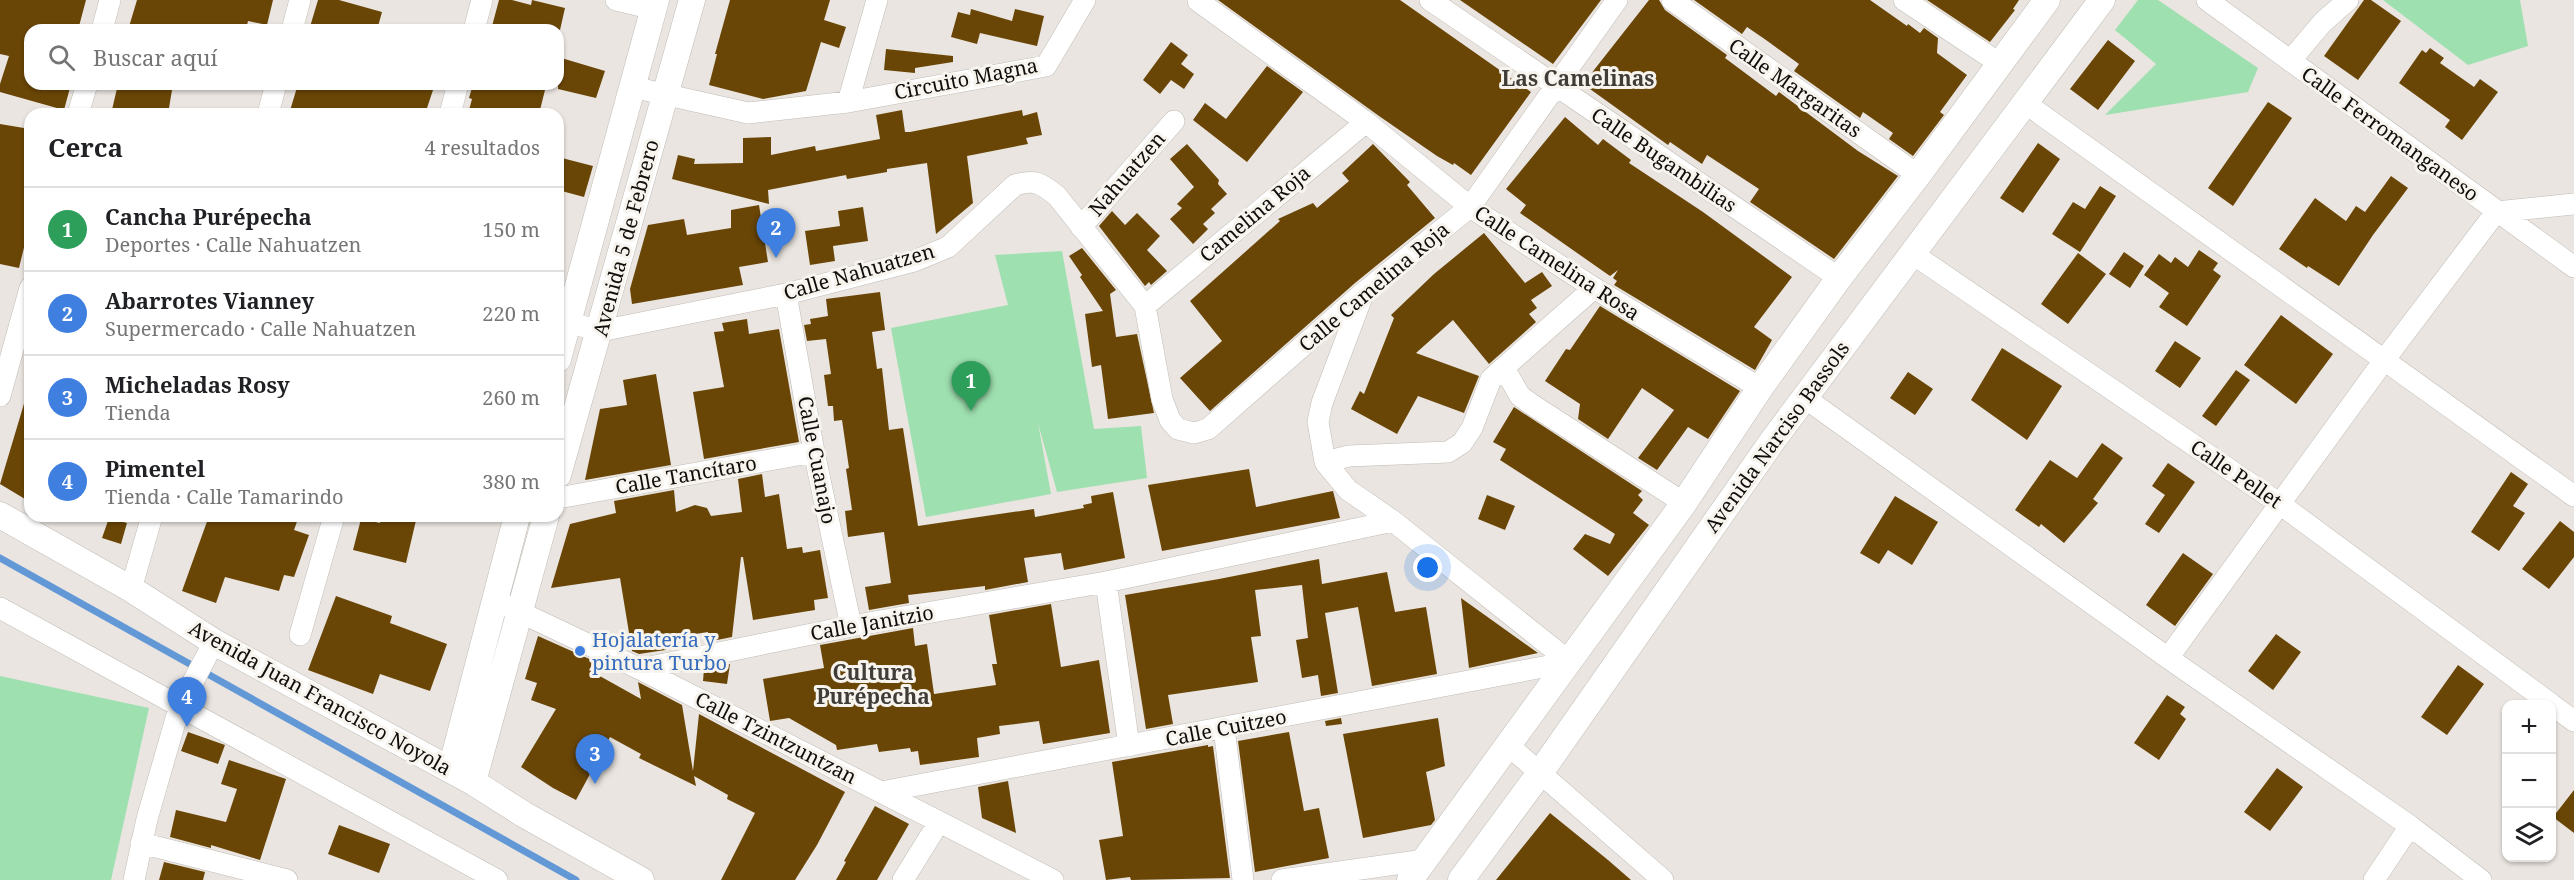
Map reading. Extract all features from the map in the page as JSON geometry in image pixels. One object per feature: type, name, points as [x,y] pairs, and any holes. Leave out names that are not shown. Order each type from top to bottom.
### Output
[{"type":"street","points":[[104,24],[110,0]]},
{"type":"street","points":[[294,24],[300,0]]},
{"type":"street","points":[[476,24],[482,0]]},
{"type":"street","points":[[616,0],[655,4]]},
{"type":"street","name":"Avenida 5 de Febrero","points":[[564,454],[692,0]]},
{"type":"street","points":[[848,102],[877,0]]},
{"type":"street","name":"Circuito Magna","points":[[632,87],[748,113],[848,102],[1046,66],[1085,0]]},
{"type":"street","name":"Calle Bugambilias","points":[[1430,0],[1839,278]]},
{"type":"street","name":"Calle Camelina Roja","points":[[1145,306],[1162,399],[1170,420],[1178,429],[1194,433],[1208,429],[1364,293],[1470,207],[1617,0]]},
{"type":"street","name":"Calle Margaritas","points":[[1672,0],[1918,175]]},
{"type":"street","points":[[1904,0],[1999,63]]},
{"type":"street","name":"Avenida Narciso Bassols","points":[[1418,870],[1684,503],[1760,388],[1839,278],[2047,0]]},
{"type":"street","name":"Avenida Narciso Bassols","points":[[1461,880],[1540,773],[1805,398],[2102,0]]},
{"type":"street","name":"Calle Ferromanganeso","points":[[2207,0],[2574,267]]},
{"type":"street","points":[[2290,61],[2323,22],[2348,0]]},
{"type":"street","name":"Calle Camelina Rosa","points":[[1198,1],[1366,122],[1470,207],[1594,288],[1760,388]]},
{"type":"street","name":"Avenida 5 de Febrero","points":[[564,334],[655,4]]},
{"type":"street","points":[[80,108],[85,90]]},
{"type":"street","points":[[270,108],[274,90]]},
{"type":"street","points":[[452,108],[456,90]]},
{"type":"street","points":[[2025,103],[2574,496]]},
{"type":"street","name":"Nahuatzen","points":[[1081,227],[1174,121]]},
{"type":"street","name":"Camelina Roja","points":[[1145,306],[1366,122]]},
{"type":"street","name":"Calle Nahuatzen","points":[[567,322],[600,331],[786,294],[914,261],[948,247],[1015,185],[1029,181],[1044,186],[1057,196],[1145,306]]},
{"type":"street","points":[[2169,658],[2385,359],[2496,212],[2574,204]]},
{"type":"street","name":"Calle Pellet","points":[[1913,254],[2280,504],[2544,700]]},
{"type":"street","points":[[1325,462],[1349,456],[1448,452],[1462,443],[1472,428],[1491,379],[1594,288]]},
{"type":"street","points":[[1364,293],[1322,403],[1318,422],[1325,462],[1348,490],[1393,521],[1570,662]]},
{"type":"street","name":"Calle Cuanajo","points":[[786,294],[814,453],[851,626]]},
{"type":"street","points":[[0,396],[24,310]]},
{"type":"street","points":[[1504,368],[1520,396],[1525,400],[1684,503]]},
{"type":"street","points":[[1805,398],[2169,658],[2410,826],[2481,880]]},
{"type":"street","name":"Calle Tancítaro","points":[[564,497],[814,453]]},
{"type":"street","name":"Avenida Juan Francisco Noyola","points":[[0,515],[131,589],[210,650],[451,770],[523,814],[641,880]]},
{"type":"street","name":"Calle Janitzio","points":[[640,669],[851,626],[1106,582],[1393,521]]},
{"type":"street","points":[[131,589],[150,522]]},
{"type":"street","points":[[300,635],[332,522]]},
{"type":"street","points":[[451,770],[516,522]]},
{"type":"street","points":[[473,782],[544,522]]},
{"type":"street","points":[[1106,582],[1129,746]]},
{"type":"street","name":"Calle Tzintzuntzan","points":[[495,601],[519,610],[640,669],[1053,880]]},
{"type":"street","points":[[0,608],[183,700],[497,880]]},
{"type":"street","points":[[134,880],[141,843],[183,700],[210,650]]},
{"type":"street","name":"Calle Cuitzeo","points":[[880,792],[1570,662]]},
{"type":"street","name":"Calle Pellet","points":[[2556,708],[2574,721]]},
{"type":"street","points":[[1224,728],[1243,880]]},
{"type":"street","points":[[1508,745],[1663,880]]},
{"type":"street","points":[[903,880],[939,822]]},
{"type":"street","points":[[2374,880],[2410,826]]},
{"type":"street","points":[[141,843],[287,880]]},
{"type":"street","points":[[1282,880],[1418,870]]},
{"type":"green space","points":[[2138,0],[2158,0],[2258,68],[2248,92],[2105,115],[2156,64],[2115,30]]},
{"type":"green space","points":[[2383,0],[2520,0],[2528,46],[2468,65]]},
{"type":"green space","points":[[1062,251],[1094,429],[1141,426],[1147,478],[1057,492],[1038,423],[1051,494],[926,517],[891,328],[1008,305],[995,255]]},
{"type":"green space","points":[[0,676],[149,708],[111,880],[0,880]]},
{"type":"building","points":[[0,0],[86,0],[80,24],[24,24],[24,90],[69,90],[65,108],[57,108],[0,92],[0,84],[9,56],[0,54]]},
{"type":"building","points":[[137,0],[273,0],[267,24],[248,21],[247,24],[130,24]]},
{"type":"building","points":[[318,0],[339,0],[382,12],[379,24],[311,24]]},
{"type":"building","points":[[499,0],[512,0],[531,5],[532,0],[565,8],[561,24],[493,24]]},
{"type":"building","points":[[730,0],[830,0],[824,20],[846,27],[839,48],[821,42],[806,91],[763,99],[709,85]]},
{"type":"building","points":[[1218,0],[1400,0],[1531,92],[1471,175],[1454,163],[1453,165],[1437,156],[1379,116]]},
{"type":"building","points":[[1460,0],[1601,0],[1553,64]]},
{"type":"building","points":[[1649,0],[1659,0],[1665,10],[1727,55],[1725,58],[1776,96],[1779,92],[1858,151],[1898,176],[1834,259],[1750,202],[1759,189],[1707,155],[1702,164],[1670,142],[1668,145],[1583,84]]},
{"type":"building","points":[[1694,0],[1870,0],[1907,26],[1908,24],[1920,33],[1924,28],[1938,38],[1937,53],[1967,75],[1940,112],[1944,115],[1913,156],[1889,139],[1893,133],[1863,112],[1860,118],[1794,71],[1799,64],[1766,40],[1747,27],[1742,34]]},
{"type":"building","points":[[1927,0],[2019,0],[2013,9],[2015,10],[1990,42]]},
{"type":"building","points":[[2364,0],[2371,0],[2401,21],[2358,80],[2324,56]]},
{"type":"building","points":[[971,9],[1012,21],[1015,9],[1044,16],[1037,46],[980,33],[977,44],[951,37],[958,12],[970,15]]},
{"type":"building","points":[[2108,40],[2135,61],[2098,110],[2070,89]]},
{"type":"building","points":[[1171,42],[1188,55],[1181,64],[1194,74],[1184,89],[1171,80],[1160,94],[1143,80]]},
{"type":"building","points":[[2430,48],[2444,58],[2440,63],[2474,87],[2480,79],[2498,92],[2462,140],[2445,127],[2450,120],[2399,83],[2422,50],[2426,53]]},
{"type":"building","points":[[886,49],[953,56],[953,62],[915,68],[915,73],[884,70]]},
{"type":"building","points":[[564,59],[605,71],[596,98],[562,90]]},
{"type":"building","points":[[1267,66],[1303,92],[1247,162],[1193,120],[1205,103],[1226,119]]},
{"type":"building","points":[[117,90],[172,90],[169,108],[112,108]]},
{"type":"building","points":[[296,90],[433,90],[427,108],[291,108]]},
{"type":"building","points":[[471,90],[545,90],[540,108],[470,108],[472,99],[469,98]]},
{"type":"building","points":[[2268,102],[2292,118],[2233,206],[2208,188]]},
{"type":"building","points":[[902,110],[905,132],[1022,110],[1023,116],[1037,112],[1042,135],[1026,138],[1028,144],[967,156],[973,203],[936,234],[927,163],[887,169],[887,172],[847,179],[846,175],[768,190],[769,204],[672,179],[678,155],[695,159],[694,164],[743,163],[743,138],[771,137],[771,155],[815,146],[816,151],[880,139],[876,115]]},
{"type":"building","points":[[1565,117],[1598,145],[1603,139],[1631,160],[1629,163],[1703,212],[1792,277],[1754,327],[1772,340],[1755,370],[1614,285],[1617,281],[1613,278],[1618,270],[1610,276],[1520,213],[1526,205],[1506,189]]},
{"type":"building","points":[[0,124],[24,128],[24,248],[19,268],[0,264]]},
{"type":"building","points":[[2038,143],[2060,159],[2023,213],[2000,198]]},
{"type":"building","points":[[1187,144],[1219,180],[1218,184],[1227,194],[1211,209],[1215,213],[1203,224],[1208,229],[1193,244],[1170,219],[1182,208],[1177,204],[1194,187],[1170,159]]},
{"type":"building","points":[[1373,144],[1410,182],[1407,185],[1435,218],[1355,283],[1210,411],[1180,378],[1222,341],[1190,301],[1280,221],[1278,219],[1313,203],[1317,208],[1349,181],[1342,173]]},
{"type":"building","points":[[564,159],[593,166],[584,197],[564,192]]},
{"type":"building","points":[[2391,176],[2408,188],[2339,286],[2279,249],[2315,198],[2346,221],[2356,206],[2365,212]]},
{"type":"building","points":[[2100,186],[2116,196],[2080,252],[2052,234],[2073,202],[2085,209]]},
{"type":"building","points":[[759,205],[768,262],[739,267],[743,285],[632,304],[630,289],[648,225],[684,219],[687,235],[731,228],[731,210]]},
{"type":"building","points":[[863,207],[868,241],[833,246],[835,261],[810,265],[805,231],[840,226],[838,211]]},
{"type":"building","points":[[1112,211],[1125,225],[1137,213],[1160,236],[1147,250],[1167,271],[1151,285],[1149,282],[1145,286],[1099,226]]},
{"type":"building","points":[[1484,233],[1525,283],[1542,272],[1552,286],[1531,300],[1537,308],[1529,314],[1536,322],[1489,364],[1453,320],[1416,353],[1479,376],[1464,413],[1418,396],[1397,434],[1351,409],[1360,391],[1364,394],[1394,318],[1391,315],[1434,274]]},
{"type":"building","points":[[1082,248],[1116,290],[1110,294],[1116,337],[1137,334],[1154,413],[1108,419],[1101,365],[1092,367],[1085,314],[1103,311],[1069,256]]},
{"type":"building","points":[[2199,250],[2218,263],[2213,270],[2221,276],[2187,326],[2159,307],[2169,293],[2144,275],[2159,254],[2171,263],[2175,257],[2188,267]]},
{"type":"building","points":[[2124,252],[2144,266],[2130,288],[2109,274]]},
{"type":"building","points":[[2078,253],[2106,274],[2068,324],[2041,304]]},
{"type":"building","points":[[880,292],[885,330],[872,332],[877,369],[882,368],[889,430],[903,428],[918,526],[1034,509],[1035,517],[1084,508],[1083,505],[1092,503],[1091,496],[1113,492],[1125,558],[1064,570],[1061,553],[1024,558],[1028,582],[985,590],[985,586],[908,595],[909,603],[869,610],[865,587],[891,583],[884,532],[848,537],[845,511],[852,510],[846,469],[849,468],[842,420],[834,421],[833,406],[828,406],[824,375],[831,374],[826,339],[807,341],[804,325],[811,324],[810,319],[828,316],[826,299]]},
{"type":"building","points":[[1600,306],[1740,391],[1708,439],[1688,427],[1657,470],[1638,458],[1674,410],[1642,388],[1608,439],[1578,419],[1580,404],[1545,381],[1566,349],[1570,350]]},
{"type":"building","points":[[2281,315],[2333,354],[2296,404],[2244,365]]},
{"type":"building","points":[[747,319],[749,334],[779,329],[799,442],[704,459],[693,392],[724,387],[714,332],[724,331],[722,323]]},
{"type":"building","points":[[2175,341],[2201,358],[2180,388],[2155,371]]},
{"type":"building","points":[[2002,348],[2062,386],[2027,440],[1971,400]]},
{"type":"building","points":[[2236,370],[2250,380],[2216,426],[2202,416]]},
{"type":"building","points":[[1908,372],[1933,389],[1915,415],[1890,398]]},
{"type":"building","points":[[656,374],[671,465],[585,480],[600,409],[627,405],[623,380]]},
{"type":"building","points":[[24,404],[24,498],[0,484]]},
{"type":"building","points":[[1514,407],[1642,491],[1638,495],[1643,500],[1633,513],[1649,525],[1608,576],[1573,549],[1585,534],[1610,544],[1615,534],[1500,460],[1506,449],[1493,442]]},
{"type":"building","points":[[2102,443],[2123,458],[2093,499],[2098,503],[2064,543],[2041,524],[2039,527],[2015,510],[2050,460],[2077,478]]},
{"type":"building","points":[[2168,463],[2195,482],[2159,533],[2145,524],[2165,495],[2152,486]]},
{"type":"building","points":[[1249,469],[1256,507],[1333,491],[1340,518],[1162,551],[1148,485]]},
{"type":"building","points":[[2511,472],[2528,484],[2513,506],[2525,513],[2499,551],[2471,532]]},
{"type":"building","points":[[762,474],[765,497],[779,494],[787,549],[802,547],[803,553],[820,550],[828,598],[814,600],[815,610],[753,620],[743,557],[741,557],[732,637],[707,642],[708,632],[670,638],[672,649],[639,654],[632,651],[620,578],[551,588],[570,524],[616,513],[614,501],[674,490],[676,512],[695,505],[707,508],[711,516],[742,512],[738,479]]},
{"type":"building","points":[[1487,495],[1515,506],[1505,530],[1478,519]]},
{"type":"building","points":[[1895,496],[1938,522],[1912,565],[1888,550],[1879,564],[1860,553]]},
{"type":"building","points":[[2560,521],[2574,532],[2574,557],[2549,589],[2522,569]]},
{"type":"building","points":[[108,522],[127,523],[121,544],[102,538]]},
{"type":"building","points":[[207,522],[297,522],[294,530],[309,535],[294,577],[284,575],[279,591],[225,577],[216,603],[182,591]]},
{"type":"building","points":[[360,522],[416,522],[406,563],[353,550]]},
{"type":"building","points":[[2183,553],[2213,574],[2175,626],[2146,605]]},
{"type":"building","points":[[1319,559],[1322,584],[1387,572],[1395,612],[1426,607],[1437,674],[1372,686],[1358,607],[1325,613],[1338,693],[1321,696],[1318,675],[1302,678],[1296,640],[1308,638],[1302,585],[1255,590],[1261,636],[1251,637],[1258,682],[1168,695],[1173,724],[1146,729],[1125,595]]},
{"type":"building","points":[[336,596],[392,616],[390,623],[447,644],[430,691],[380,674],[373,694],[308,670]]},
{"type":"building","points":[[1461,598],[1538,653],[1469,668]]},
{"type":"building","points":[[1051,604],[1061,667],[1099,660],[1110,733],[1043,744],[1039,721],[999,726],[1000,734],[977,738],[979,757],[920,765],[918,751],[911,752],[910,748],[879,752],[877,744],[837,750],[836,745],[789,718],[770,721],[763,679],[824,668],[820,645],[913,628],[915,646],[927,644],[934,694],[996,685],[992,664],[997,664],[989,615]]},
{"type":"building","points":[[2276,634],[2301,652],[2273,690],[2248,671]]},
{"type":"building","points":[[538,636],[594,661],[589,670],[641,699],[638,682],[682,705],[693,771],[699,714],[845,792],[817,845],[795,880],[721,880],[755,813],[727,799],[728,795],[694,776],[696,786],[639,758],[641,754],[610,737],[576,800],[521,767],[556,709],[531,700],[537,683],[525,679]]},
{"type":"building","points":[[730,664],[727,684],[703,681],[704,669]]},
{"type":"building","points":[[2458,665],[2484,684],[2447,735],[2421,717]]},
{"type":"building","points":[[2167,695],[2185,707],[2180,714],[2186,719],[2159,760],[2134,743]]},
{"type":"building","points":[[1341,718],[1342,724],[1326,726],[1325,721]]},
{"type":"building","points":[[1438,718],[1445,766],[1426,772],[1435,820],[1431,825],[1363,838],[1343,734]]},
{"type":"building","points":[[188,732],[225,745],[218,764],[181,751]]},
{"type":"building","points":[[1289,732],[1304,811],[1319,808],[1329,858],[1255,872],[1238,741]]},
{"type":"building","points":[[1208,745],[1208,747],[1213,746],[1230,878],[1131,880],[1130,877],[1106,880],[1099,840],[1123,836],[1112,762]]},
{"type":"building","points":[[229,760],[286,779],[260,860],[211,845],[211,848],[170,837],[176,810],[226,822],[237,789],[221,784]]},
{"type":"building","points":[[2277,768],[2303,787],[2270,831],[2244,812]]},
{"type":"building","points":[[1008,781],[1016,833],[982,818],[978,787]]},
{"type":"building","points":[[2574,790],[2574,833],[2556,819],[2556,813]]},
{"type":"building","points":[[875,806],[909,824],[877,880],[836,880],[846,862],[844,861]]},
{"type":"building","points":[[1550,813],[1608,860],[1631,880],[1496,880]]},
{"type":"building","points":[[339,825],[390,844],[379,873],[328,854]]},
{"type":"building","points":[[164,862],[205,872],[203,880],[159,880]]},
{"type":"waterway","points":[[0,558],[576,880]]},
{"type":"place","name":"Abarrotes Vianney","points":[[776,258]]},
{"type":"place","name":"Cancha Purépecha","points":[[971,411]]},
{"type":"place","name":"Hojalatería y pintura Turbo","points":[[580,651]]},
{"type":"place","name":"Pimentel","points":[[187,727]]},
{"type":"place","name":"Micheladas Rosy","points":[[595,784]]},
{"type":"district","name":"Las Camelinas","points":[[1578,79]]},
{"type":"district","name":"Cultura Purépecha","points":[[873,685]]}]
